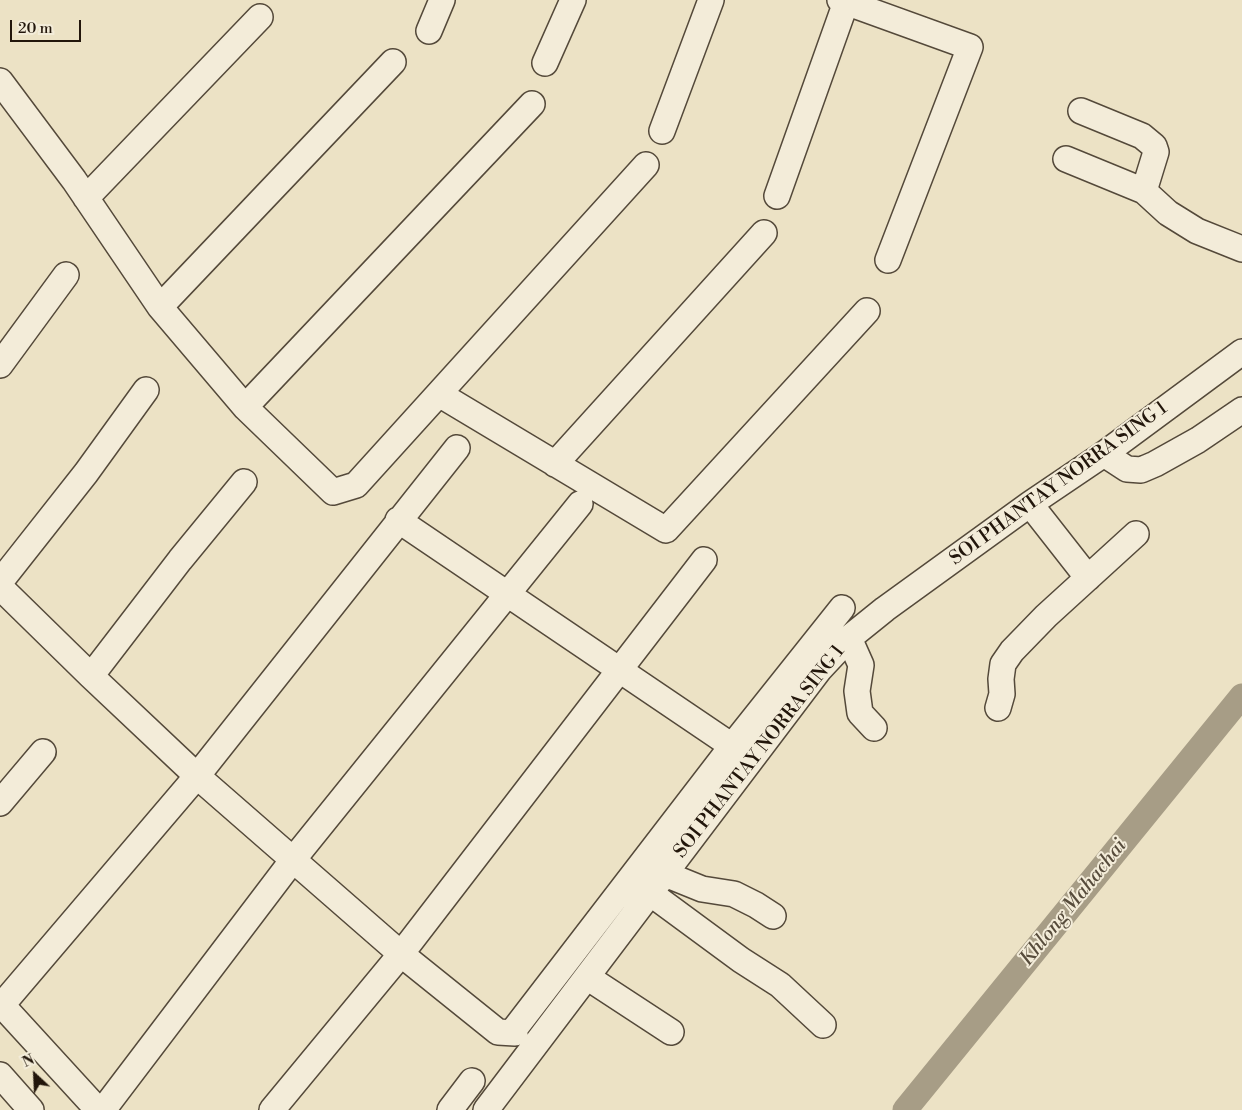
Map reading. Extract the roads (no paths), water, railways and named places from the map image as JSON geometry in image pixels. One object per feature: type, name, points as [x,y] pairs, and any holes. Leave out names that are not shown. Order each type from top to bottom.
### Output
[{"type":"street","points":[[429,31],[442,0]]},
{"type":"street","points":[[545,64],[573,0]]},
{"type":"street","points":[[662,131],[711,0]]},
{"type":"street","points":[[777,196],[843,1],[970,47],[888,260]]},
{"type":"street","points":[[86,198],[260,17]]},
{"type":"street","points":[[160,307],[393,62]]},
{"type":"street","points":[[0,81],[86,198],[160,307],[245,407],[333,492],[356,486],[646,165]]},
{"type":"street","points":[[245,407],[532,104]]},
{"type":"street","points":[[1081,111],[1142,136],[1154,146],[1156,152],[1144,191]]},
{"type":"street","points":[[1066,158],[1144,191],[1168,213],[1197,231],[1242,249]]},
{"type":"street","points":[[555,464],[764,233]]},
{"type":"street","points":[[0,365],[66,275]]},
{"type":"street","points":[[438,394],[666,530],[867,311]]},
{"type":"street","name":"SOI PHANTAY NORRA SING 1","points":[[486,1110],[819,670],[849,638],[885,609],[1030,504],[1104,454],[1242,352]]},
{"type":"street","points":[[0,582],[86,473],[146,390]]},
{"type":"street","points":[[1104,454],[1127,469],[1141,470],[1198,440],[1242,410]]},
{"type":"street","points":[[98,1110],[1,1004],[197,776],[398,520],[457,448]]},
{"type":"street","points":[[91,676],[180,560],[244,482]]},
{"type":"street","points":[[103,1110],[292,861],[580,504]]},
{"type":"street","points":[[1030,504],[1088,578]]},
{"type":"street","points":[[398,520],[732,746]]},
{"type":"street","points":[[998,708],[1002,694],[1003,664],[1012,651],[1136,534]]},
{"type":"street","points":[[272,1110],[401,954],[704,560]]},
{"type":"street","points":[[0,587],[197,776],[292,861],[401,954],[498,1032],[516,1033],[513,1031],[732,746],[842,608]]},
{"type":"street","points":[[849,638],[861,665],[857,691],[860,713],[874,728]]},
{"type":"street","points":[[0,804],[42,752]]},
{"type":"street","points":[[657,884],[734,894],[773,916]]},
{"type":"street","points":[[657,884],[741,960],[780,985],[823,1024]]},
{"type":"street","points":[[587,977],[671,1032]]},
{"type":"street","points":[[0,1075],[32,1110]]},
{"type":"street","points":[[450,1110],[472,1082]]},
{"type":"waterway","name":"Khlong Mahachai","points":[[905,1110],[1242,696]]}]
